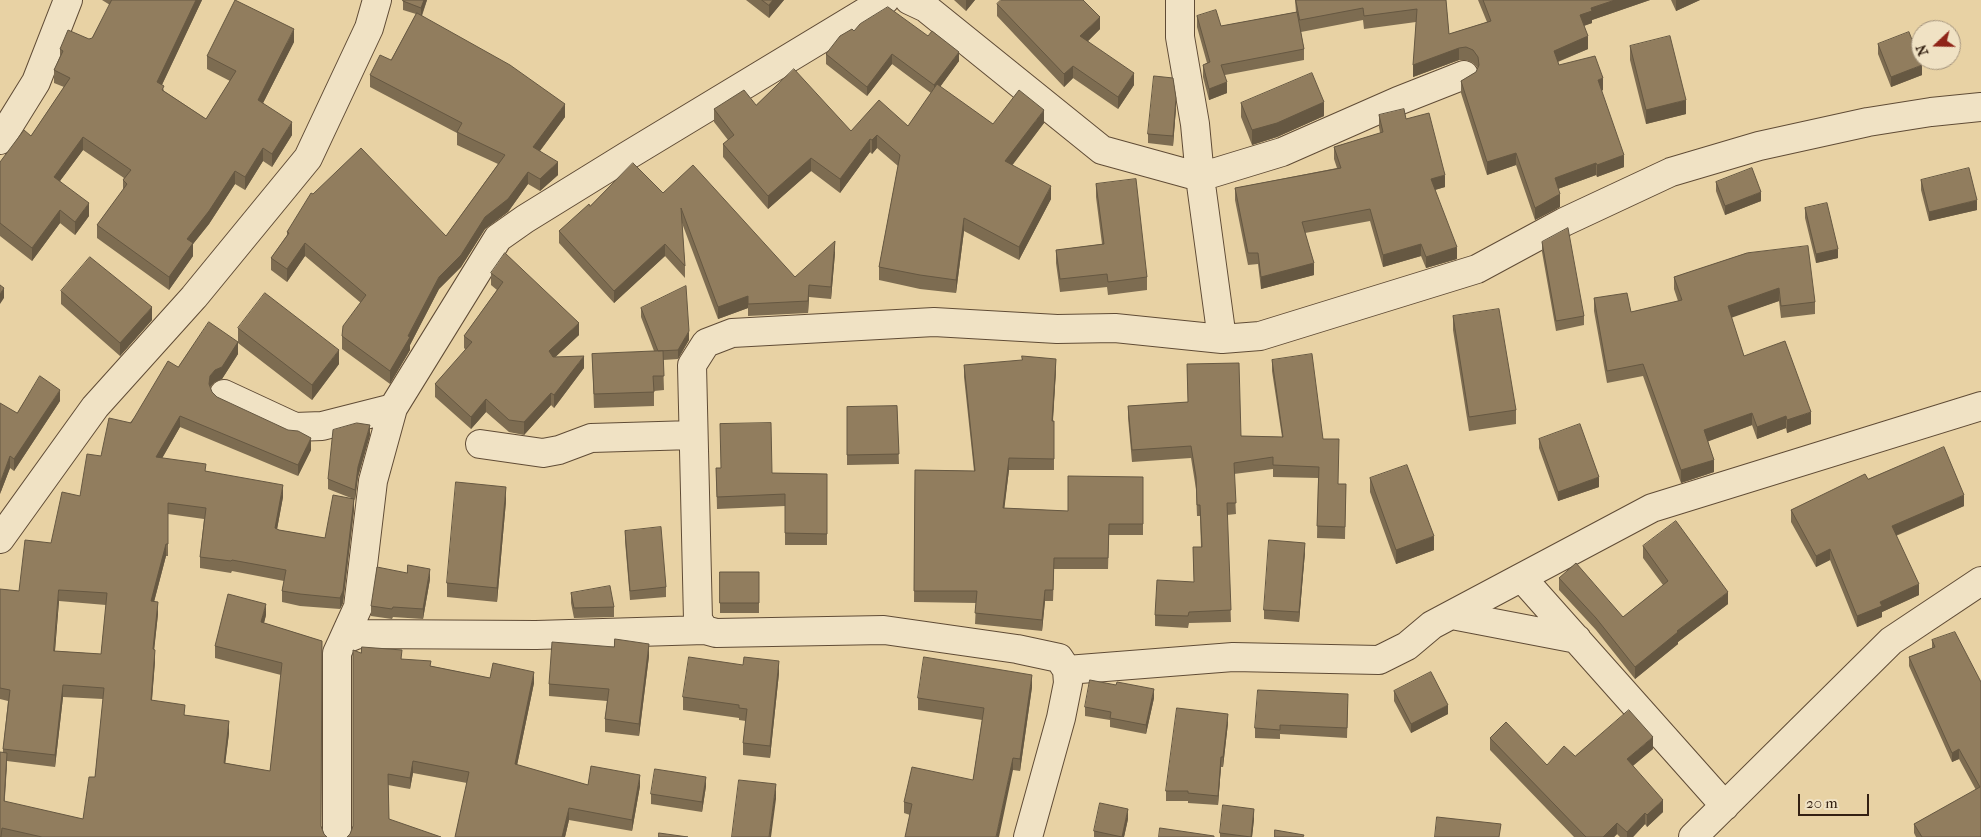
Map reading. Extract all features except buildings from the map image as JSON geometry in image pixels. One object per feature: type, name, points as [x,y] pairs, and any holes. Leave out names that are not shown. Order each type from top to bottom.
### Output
[{"type":"street","points":[[0,140],[36,82],[68,0]]},
{"type":"street","points":[[0,539],[95,407],[194,297],[308,158],[369,28],[378,0]]},
{"type":"street","points":[[337,837],[337,653],[358,607],[372,482],[393,408],[498,238],[525,219],[627,156],[885,0]]},
{"type":"street","points":[[909,0],[926,8],[1102,150],[1200,177],[1282,152],[1398,101],[1464,75]]},
{"type":"street","points":[[1180,0],[1180,37],[1195,124],[1200,177],[1222,339]]},
{"type":"street","points":[[705,630],[698,620],[697,607],[692,365],[706,343],[732,333],[934,322],[1057,329],[1114,328],[1222,339],[1260,336],[1477,269],[1564,222],[1670,172],[1759,146],[1868,122],[1931,112],[1981,108]]},
{"type":"street","points":[[224,394],[295,427],[322,426],[393,408]]},
{"type":"street","points":[[1067,670],[1233,657],[1379,660],[1407,646],[1432,625],[1652,508],[1981,406]]},
{"type":"street","points":[[480,444],[543,453],[559,450],[591,438],[693,435]]},
{"type":"street","points":[[1522,578],[1725,806]]},
{"type":"street","points":[[1693,837],[1891,641],[1981,581]]},
{"type":"street","points":[[1452,615],[1577,639]]},
{"type":"street","points":[[343,640],[358,634],[536,635],[705,630],[716,633],[884,630],[1017,649],[1059,658],[1067,670],[1068,683],[1061,718],[1028,837]]}]
